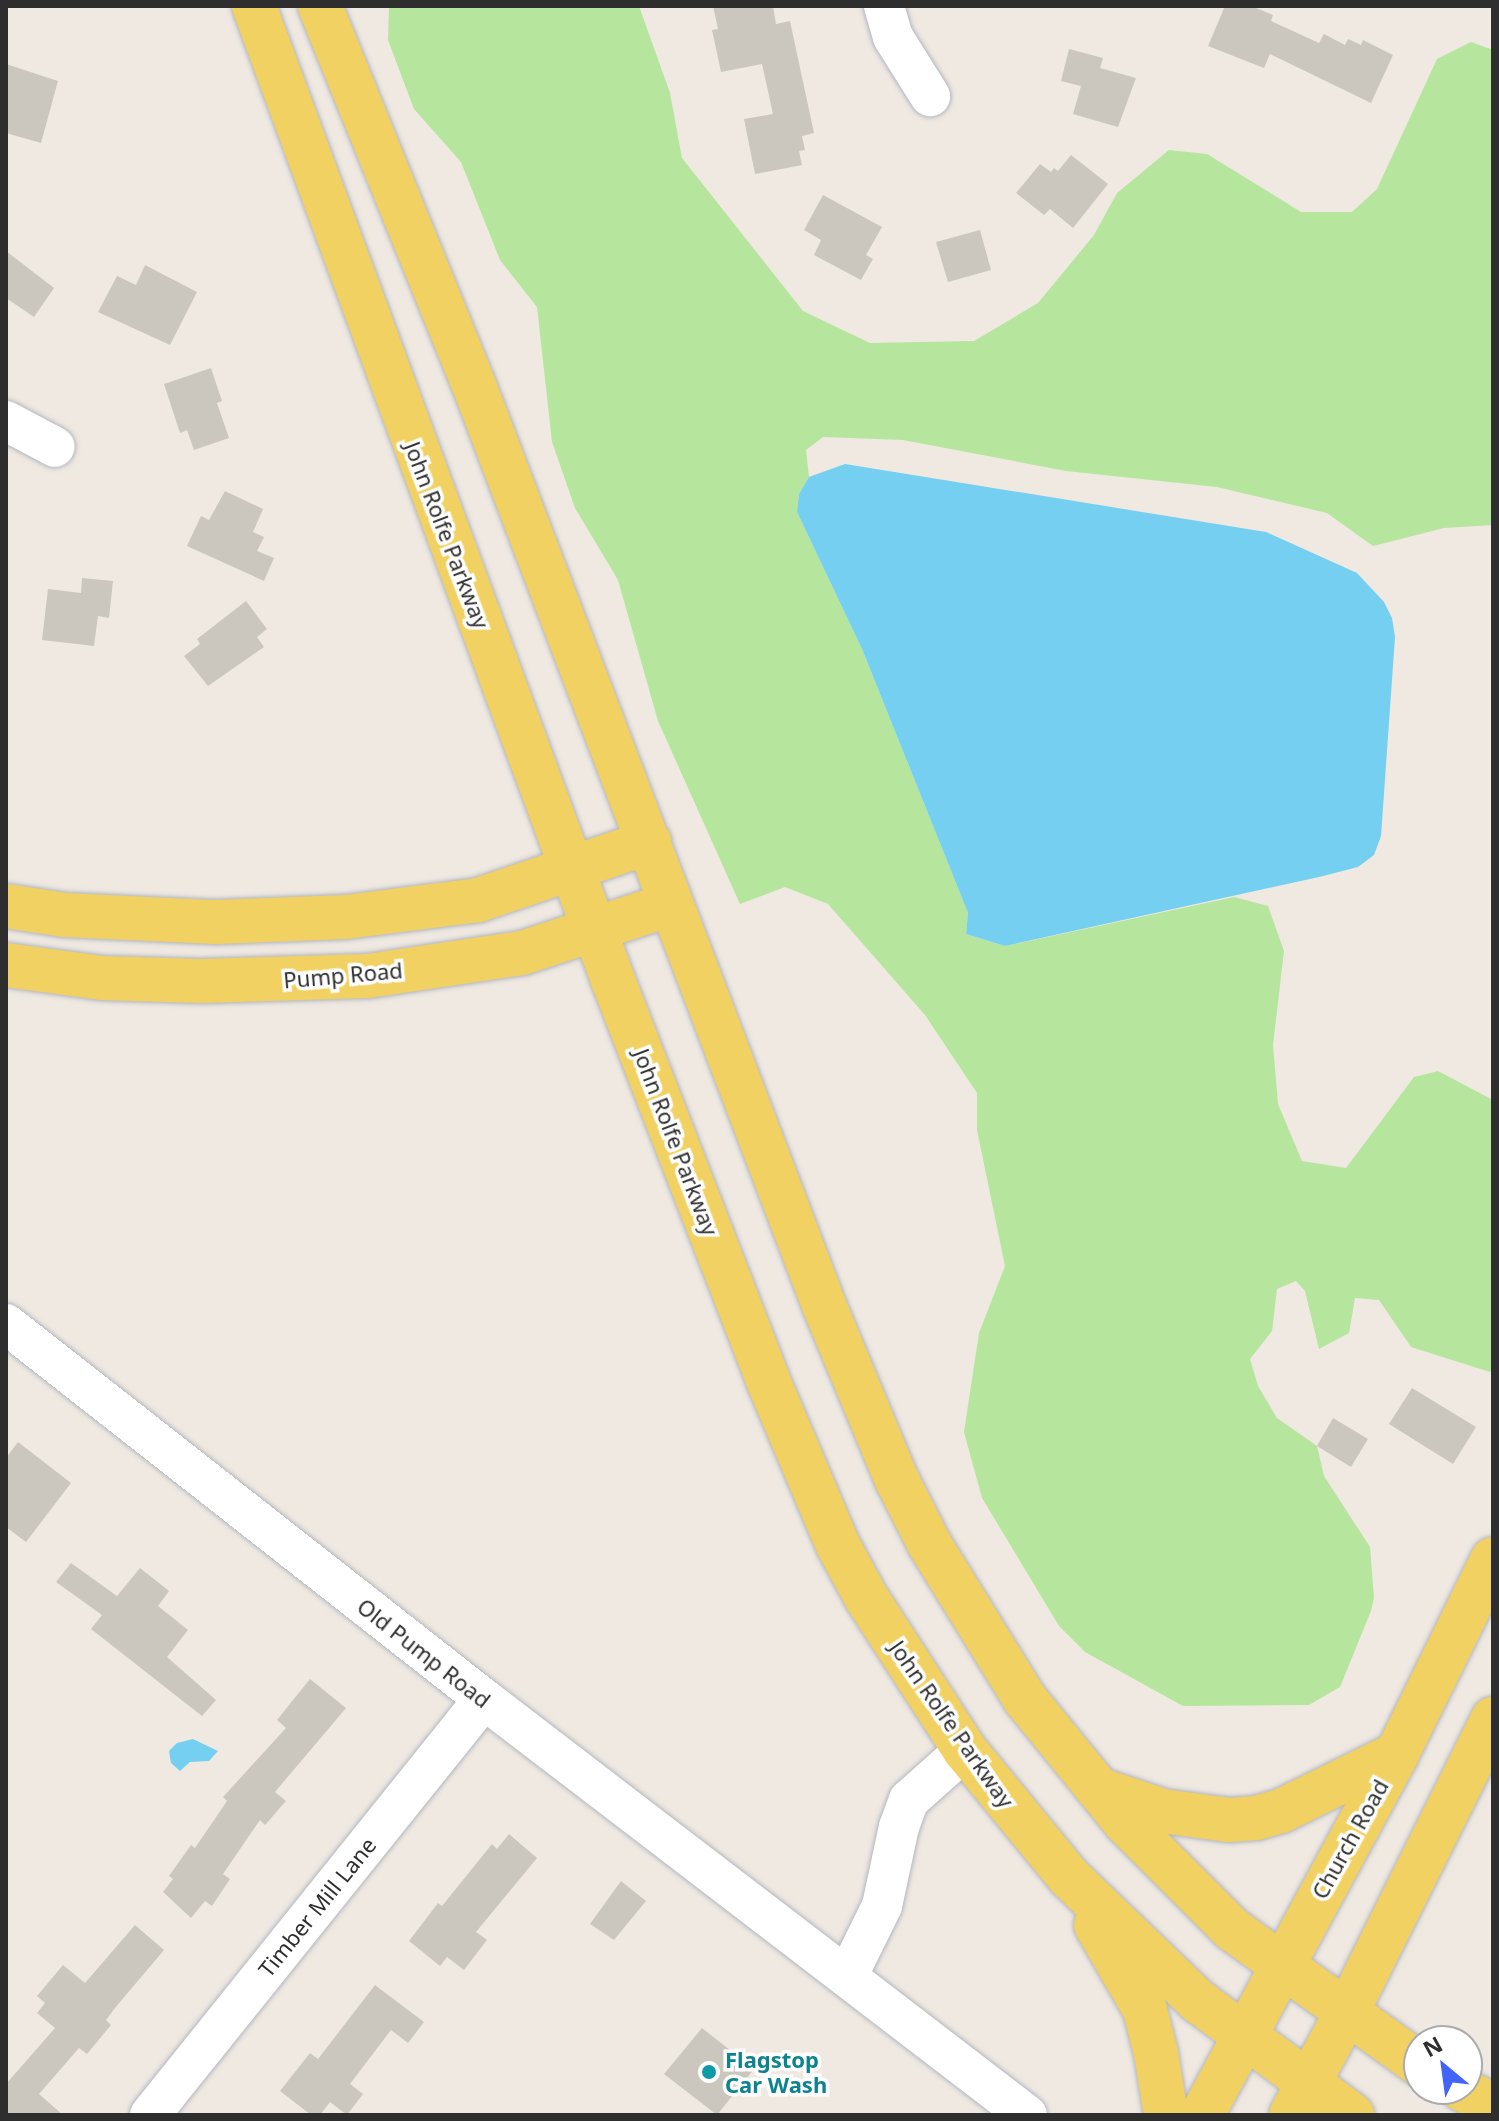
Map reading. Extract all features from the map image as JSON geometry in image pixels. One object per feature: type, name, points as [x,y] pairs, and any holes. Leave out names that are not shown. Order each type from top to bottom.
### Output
[{"type":"main road","name":"John Rolfe Parkway","points":[[254,6],[594,929],[817,1498],[866,1597],[965,1750],[1069,1877],[1155,1962],[1244,2038],[1299,2100],[1352,2115]]},
{"type":"main road","points":[[320,6],[474,385],[824,1305],[897,1480],[930,1545],[1033,1709],[1095,1788],[1232,1929],[1403,2053]]},
{"type":"main road","points":[[6,906],[65,915],[216,922],[346,917],[478,900],[649,842]]},
{"type":"main road","name":"Pump Road","points":[[6,965],[102,978],[201,981],[368,976],[522,953],[671,904]]},
{"type":"main road","name":"Church Road","points":[[1202,2115],[1397,1754],[1493,1559]]},
{"type":"main road","points":[[1299,2100],[1346,2014],[1493,1719]]},
{"type":"main road","points":[[1095,1788],[1163,1811],[1229,1820],[1256,1818],[1281,1811],[1397,1754]]},
{"type":"main road","points":[[1069,1877],[1145,2010],[1166,2115]]},
{"type":"street","points":[[884,6],[893,37],[930,96]]},
{"type":"street","points":[[6,421],[55,447]]},
{"type":"street","name":"Old Pump Road","points":[[6,1324],[484,1699],[1027,2115]]},
{"type":"street","name":"Timber Mill Lane","points":[[150,2115],[484,1699]]},
{"type":"street","points":[[847,1977],[882,1906],[899,1827],[909,1800],[965,1750]]},
{"type":"green space","points":[[389,6],[639,6],[670,93],[682,158],[803,311],[870,343],[974,341],[1038,303],[1094,235],[1117,193],[1169,150],[1207,154],[1301,212],[1352,212],[1377,189],[1437,59],[1471,42],[1493,50],[1493,525],[1444,528],[1373,546],[1327,513],[1217,487],[1066,471],[903,440],[823,437],[806,450],[809,477],[799,494],[797,512],[862,649],[968,913],[966,934],[1005,946],[1234,897],[1268,906],[1284,951],[1273,1045],[1278,1104],[1302,1161],[1346,1168],[1414,1077],[1438,1071],[1493,1100],[1493,1368],[1490,1372],[1411,1347],[1379,1300],[1355,1298],[1349,1333],[1319,1349],[1305,1291],[1296,1281],[1277,1289],[1272,1331],[1250,1359],[1258,1386],[1277,1418],[1317,1446],[1324,1476],[1370,1547],[1374,1598],[1371,1611],[1340,1687],[1309,1705],[1183,1706],[1085,1652],[1059,1626],[982,1498],[964,1432],[979,1333],[1005,1266],[977,1130],[977,1093],[925,1015],[828,904],[785,887],[740,904],[658,721],[618,580],[575,508],[552,442],[537,307],[500,260],[461,162],[414,109],[388,40]]},
{"type":"water","points":[[845,464],[1266,532],[1357,573],[1384,602],[1392,618],[1395,637],[1381,836],[1374,855],[1358,867],[1319,877],[1005,946],[966,934],[968,913],[862,649],[797,512],[799,494],[809,477]]},
{"type":"water","points":[[193,1739],[218,1751],[209,1761],[190,1762],[180,1771],[171,1763],[169,1751],[177,1743]]},
{"type":"building","points":[[713,6],[773,6],[776,24],[790,21],[814,133],[802,136],[805,150],[799,151],[802,165],[755,174],[744,119],[773,114],[762,64],[721,72],[712,30],[718,29]]},
{"type":"building","points":[[1225,6],[1251,6],[1273,15],[1271,21],[1319,43],[1324,34],[1345,45],[1348,39],[1361,45],[1363,40],[1393,55],[1371,103],[1270,54],[1264,68],[1208,46]]},
{"type":"building","points":[[1069,49],[1103,58],[1100,68],[1136,78],[1118,127],[1073,114],[1081,86],[1061,81]]},
{"type":"building","points":[[6,64],[58,81],[41,143],[6,133]]},
{"type":"building","points":[[1071,155],[1108,184],[1073,228],[1050,209],[1044,215],[1016,193],[1040,164],[1051,172],[1054,168],[1058,171]]},
{"type":"building","points":[[823,195],[882,227],[866,255],[873,259],[861,280],[814,255],[821,240],[804,230]]},
{"type":"building","points":[[980,230],[991,270],[948,282],[936,242]]},
{"type":"building","points":[[6,251],[54,288],[34,317],[6,298]]},
{"type":"building","points":[[145,265],[197,292],[170,345],[98,312],[117,276],[136,285]]},
{"type":"building","points":[[211,368],[222,401],[217,403],[229,438],[194,450],[187,430],[180,433],[164,384]]},
{"type":"building","points":[[225,491],[263,509],[253,532],[264,537],[257,551],[274,558],[264,581],[187,546],[201,516],[209,520]]},
{"type":"building","points":[[82,578],[113,581],[109,618],[98,616],[94,646],[42,640],[48,589],[81,593]]},
{"type":"building","points":[[246,601],[267,629],[257,637],[264,647],[208,686],[184,656],[200,644],[197,639]]},
{"type":"building","points":[[1412,1388],[1476,1427],[1453,1464],[1389,1424]]},
{"type":"building","points":[[1333,1418],[1368,1439],[1351,1467],[1317,1446]]},
{"type":"building","points":[[18,1442],[71,1483],[26,1542],[6,1527],[6,1458]]},
{"type":"building","points":[[71,1563],[117,1596],[140,1568],[169,1591],[158,1606],[188,1630],[167,1657],[216,1700],[202,1716],[91,1629],[102,1615],[56,1582]]},
{"type":"building","points":[[310,1679],[346,1708],[275,1792],[286,1801],[265,1825],[260,1820],[223,1874],[230,1879],[212,1906],[205,1901],[191,1918],[163,1892],[173,1879],[169,1876],[191,1845],[195,1848],[227,1801],[223,1797],[286,1728],[277,1720]]},
{"type":"building","points":[[509,1834],[537,1858],[476,1932],[487,1940],[464,1970],[447,1957],[440,1966],[409,1941],[438,1903],[442,1906],[492,1844],[497,1849]]},
{"type":"building","points":[[621,1881],[646,1901],[614,1940],[590,1924]]},
{"type":"building","points":[[135,1925],[164,1950],[106,2020],[111,2025],[87,2054],[79,2048],[39,2094],[63,2115],[6,2115],[6,2084],[55,2028],[37,2013],[45,2003],[37,1996],[63,1965],[85,1983]]},
{"type":"building","points":[[375,1985],[424,2022],[408,2043],[391,2030],[350,2084],[363,2094],[347,2115],[330,2102],[320,2115],[311,2115],[280,2091],[310,2053],[318,2059]]},
{"type":"building","name":"Flagstop Car Wash","points":[[702,2028],[754,2069],[717,2115],[664,2074]]},
{"type":"place","name":"Flagstop Car Wash","points":[[709,2072]]}]
